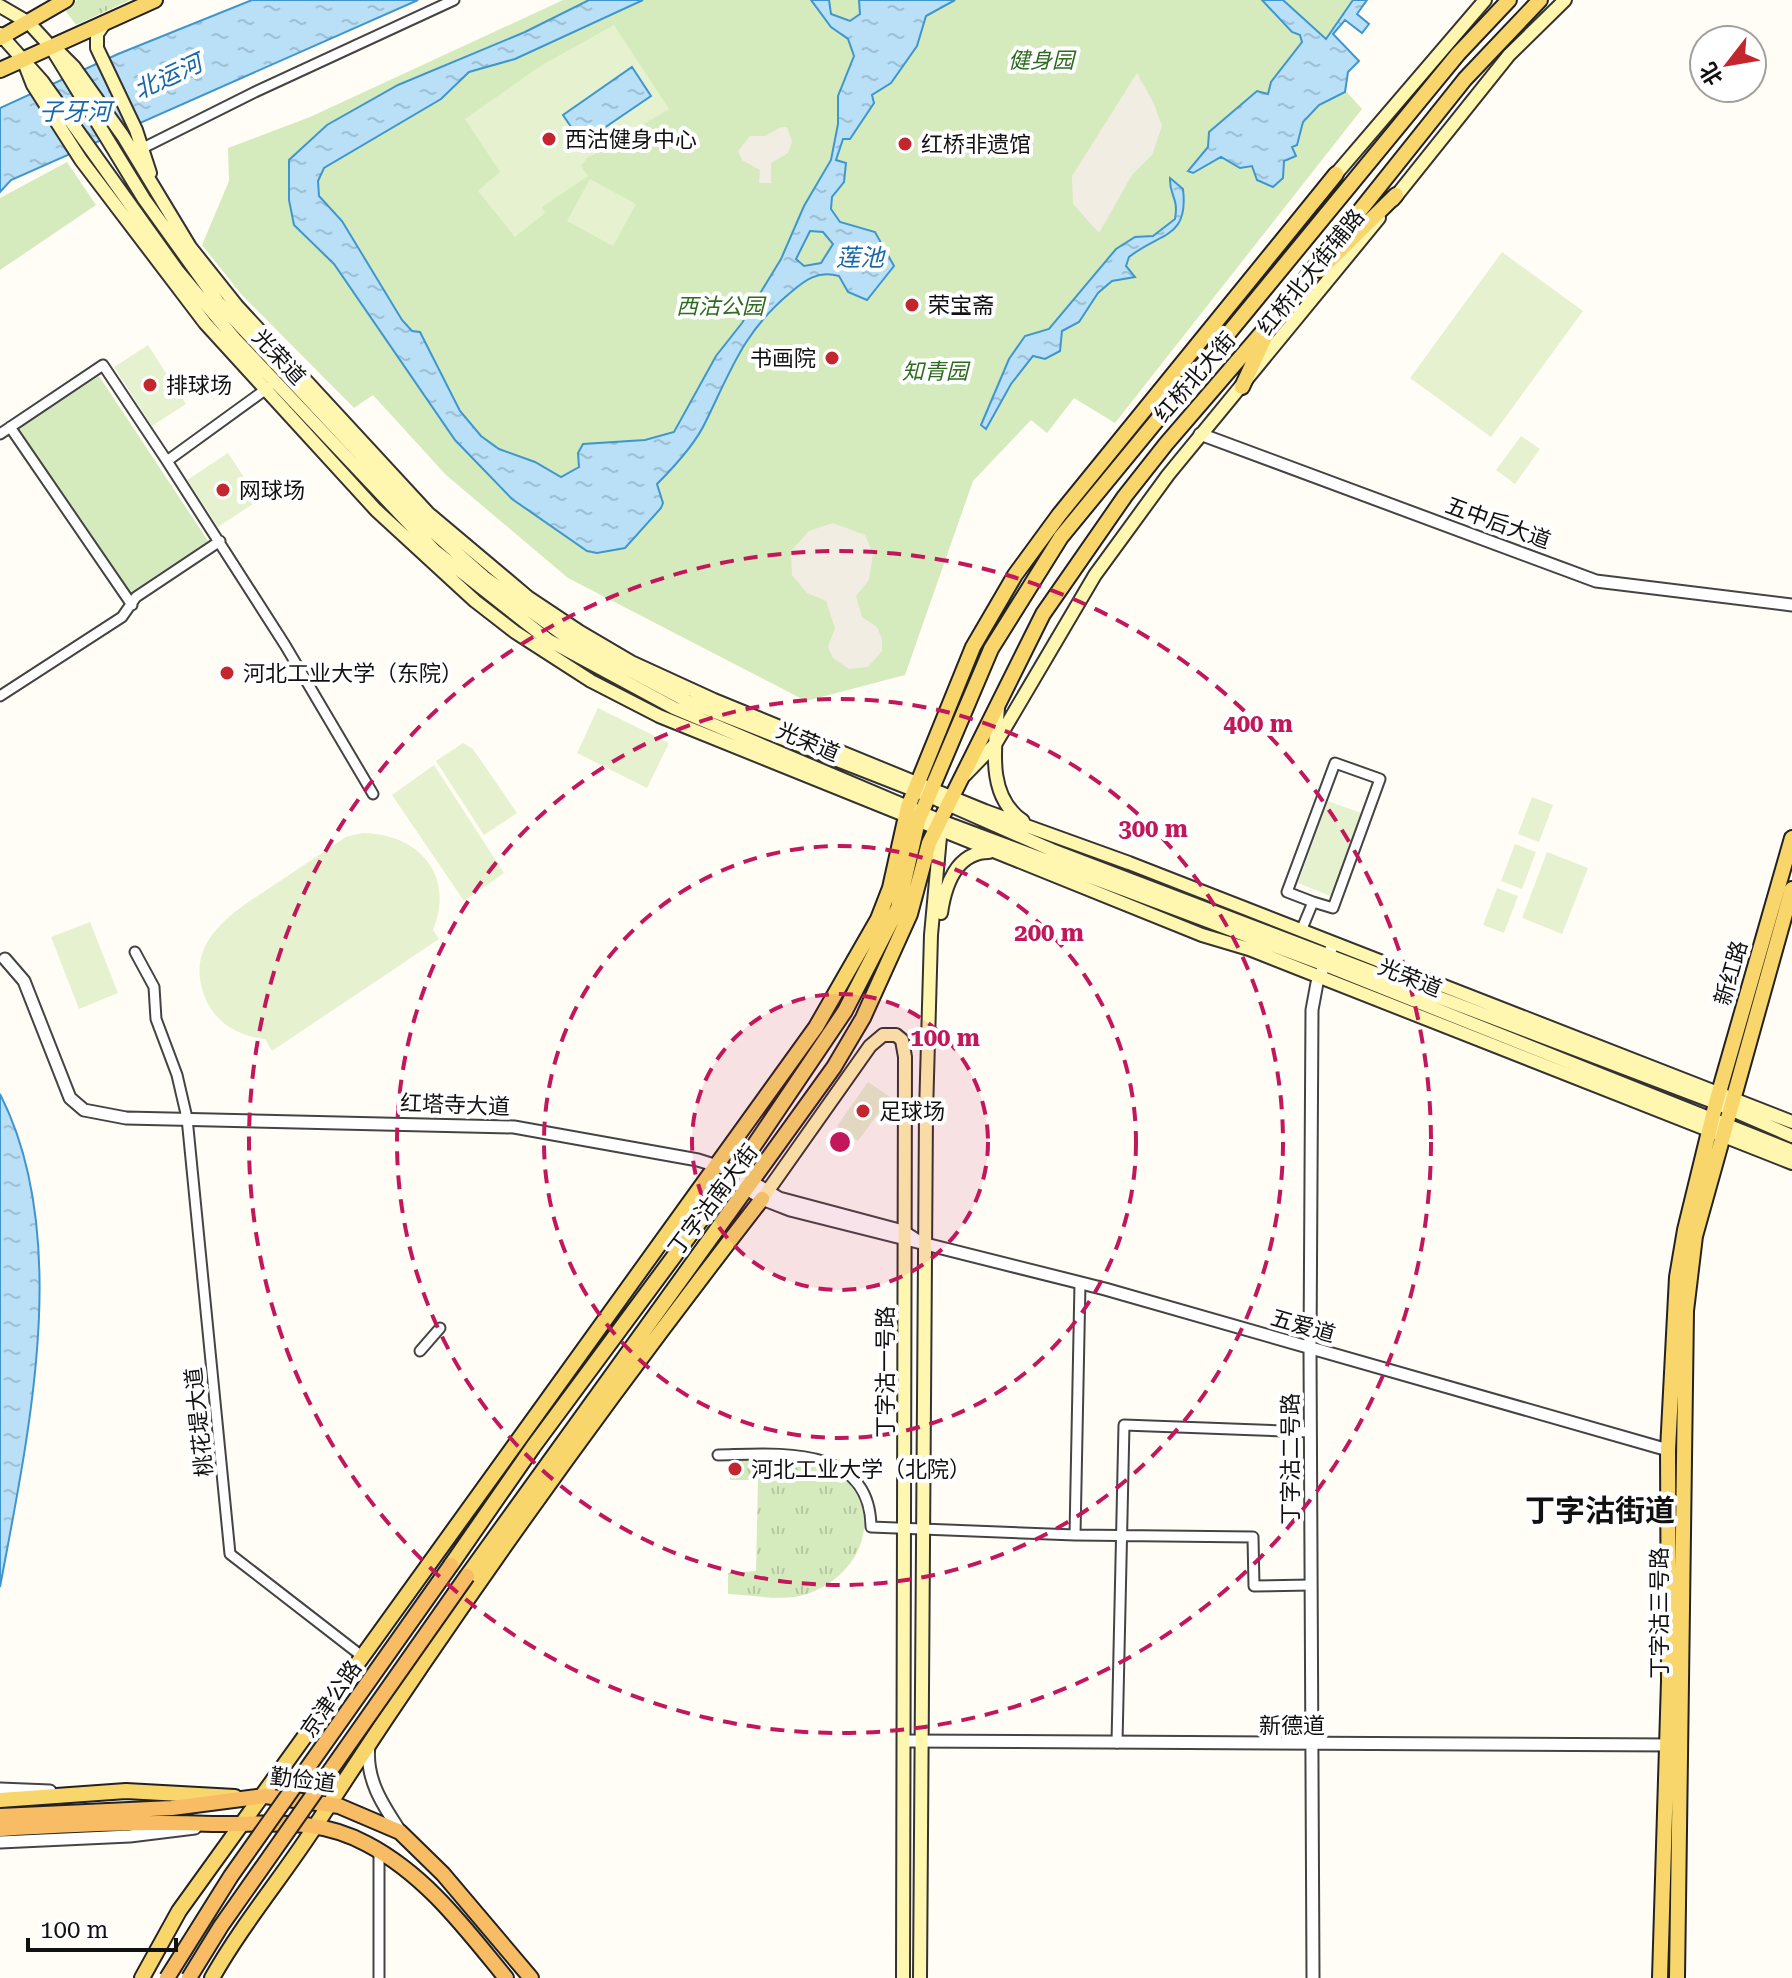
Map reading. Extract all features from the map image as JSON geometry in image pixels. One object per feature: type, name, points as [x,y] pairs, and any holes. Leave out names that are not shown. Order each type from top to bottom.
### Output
[{"type":"highway","name":"京津公路","points":[[167,1978],[231,1876],[451,1565]]},
{"type":"highway","name":"京津公路","points":[[189,1978],[221,1926],[467,1576]]},
{"type":"highway","name":"勤俭道","points":[[0,1816],[172,1808],[265,1796],[330,1804],[374,1818],[400,1832],[443,1874],[531,1978]]},
{"type":"highway","name":"勤俭道","points":[[0,1829],[131,1822],[319,1822],[379,1851],[423,1882],[506,1978]]},
{"type":"main road","points":[[1,36],[66,0]]},
{"type":"main road","points":[[0,70],[155,0]]},
{"type":"main road","points":[[924,789],[973,647],[1015,575],[1059,515],[1336,174],[1485,0]]},
{"type":"main road","name":"红桥北大街","points":[[913,814],[991,649],[1054,549],[1286,259],[1458,54],[1509,0]]},
{"type":"main road","name":"红桥北大街","points":[[939,827],[998,699],[1043,614],[1125,496],[1271,322],[1349,220],[1465,79],[1540,0]]},
{"type":"main road","name":"红桥北大街辅路","points":[[965,775],[996,743],[1095,575],[1200,434],[1242,387],[1489,78],[1565,0]]},
{"type":"main road","points":[[0,6],[29,23],[51,47]]},
{"type":"main road","points":[[104,24],[95,40],[136,130],[153,183],[170,217],[280,379],[456,539],[529,598],[631,662],[714,700],[951,801],[1032,827],[1301,931],[1327,960]]},
{"type":"main road","name":"光荣道","points":[[1,36],[24,59],[87,156],[194,292],[280,379],[435,551],[530,627],[588,664],[674,708],[939,827],[1327,960]]},
{"type":"main road","name":"光荣道","points":[[51,47],[70,68],[117,139],[144,199],[188,265],[280,379]]},
{"type":"main road","points":[[117,139],[153,183]]},
{"type":"main road","points":[[1286,259],[1336,174]]},
{"type":"main road","points":[[1296,291],[1396,195]]},
{"type":"main road","points":[[1242,387],[1271,322]]},
{"type":"main road","points":[[998,699],[996,773],[1002,796],[1017,817],[1032,827]]},
{"type":"main road","name":"光荣道","points":[[951,801],[1052,850],[1327,960],[1717,1127],[1792,1151]]},
{"type":"main road","points":[[142,1978],[179,1911],[265,1796],[810,1036],[862,951],[890,888],[913,814]]},
{"type":"main road","name":"丁字沽南大街","points":[[451,1565],[814,1060],[874,958],[903,893],[913,814]]},
{"type":"main road","points":[[939,827],[993,852],[1327,960],[1792,1122]]},
{"type":"main road","name":"丁字沽南大街","points":[[467,1576],[635,1341],[751,1187],[834,1067],[863,1018],[910,914],[926,852],[939,827]]},
{"type":"main road","name":"丁字沽一号路","points":[[920,1978],[926,1246],[931,959],[939,827]]},
{"type":"main road","name":"新红路","points":[[1724,1100],[1792,838]]},
{"type":"main road","points":[[931,959],[944,895],[952,876],[971,855],[993,852]]},
{"type":"main road","name":"新红路","points":[[1724,1100],[1792,889]]},
{"type":"main road","name":"丁字沽一号路","points":[[765,1196],[870,1046],[883,1035],[896,1035],[902,1040],[905,1057],[903,1978]]},
{"type":"main road","points":[[1724,1100],[1792,1136]]},
{"type":"main road","name":"丁字沽三号路","points":[[1677,1978],[1668,1450],[1677,1277],[1685,1230],[1724,1100]]},
{"type":"main road","points":[[1717,1127],[1792,1163]]},
{"type":"main road","name":"丁字沽三号路","points":[[1660,1978],[1674,1745],[1686,1311],[1695,1236],[1717,1127]]},
{"type":"main road","points":[[212,1978],[370,1743],[679,1307],[765,1196]]},
{"type":"main road","points":[[635,1341],[679,1307]]},
{"type":"main road","points":[[303,1740],[295,1771],[303,1799],[319,1822]]},
{"type":"main road","points":[[0,1800],[75,1792],[179,1792],[239,1797]]},
{"type":"main road","points":[[294,1857],[323,1835],[345,1835]]},
{"type":"street","points":[[143,148],[255,92],[454,0]]},
{"type":"street","points":[[0,434],[103,365],[220,541],[373,794]]},
{"type":"street","points":[[167,461],[280,379]]},
{"type":"street","points":[[10,427],[132,605]]},
{"type":"street","name":"五中后大道","points":[[1200,434],[1596,581],[1792,605]]},
{"type":"street","points":[[0,696],[122,617],[136,597],[220,541]]},
{"type":"street","points":[[1335,763],[1380,779],[1333,908],[1313,902],[1287,892],[1335,763]]},
{"type":"street","points":[[1301,931],[1313,902]]},
{"type":"street","name":"桃花堤大道","points":[[135,952],[154,987],[156,1019],[177,1075],[187,1118],[230,1554],[363,1657]]},
{"type":"street","name":"红塔寺大道","points":[[5,959],[24,981],[70,1098],[84,1110],[126,1118],[514,1127],[717,1166],[751,1187]]},
{"type":"street","name":"丁字沽二号路","points":[[1313,1978],[1310,1432],[1312,1010],[1327,960]]},
{"type":"street","name":"五爱道","points":[[751,1187],[765,1196],[903,1236],[926,1246],[1080,1283],[1668,1450]]},
{"type":"street","points":[[1075,1535],[1080,1283]]},
{"type":"street","points":[[420,1351],[440,1328]]},
{"type":"street","points":[[1117,1743],[1124,1425],[1310,1432]]},
{"type":"street","points":[[718,1455],[815,1456],[835,1465],[860,1490],[869,1509],[871,1527],[925,1532],[1253,1537],[1254,1586],[1311,1585]]},
{"type":"street","name":"新德道","points":[[904,1741],[1312,1746],[1674,1745]]},
{"type":"street","points":[[370,1743],[370,1775],[377,1795],[400,1832]]},
{"type":"street","points":[[0,1789],[75,1792]]},
{"type":"street","points":[[0,1842],[130,1836],[217,1824]]},
{"type":"street","points":[[379,1851],[379,1978]]},
{"type":"green space","points":[[77,0],[130,0],[76,25],[65,10]]},
{"type":"green space","name":"西沽公园","points":[[563,0],[1367,0],[1357,14],[1369,24],[1362,33],[1345,20],[1333,34],[1359,61],[1348,72],[1344,89],[1362,109],[1115,423],[1074,398],[1047,433],[1031,420],[973,481],[905,675],[806,701],[568,578],[446,475],[373,395],[354,408],[241,294],[202,245],[229,181],[228,148],[310,117]]},
{"type":"green space","name":"西沽健身中心","points":[[614,25],[669,109],[587,158],[581,166],[588,176],[542,207],[545,213],[515,237],[478,191],[500,172],[465,119],[542,65]]},
{"type":"green space","points":[[67,162],[96,205],[0,270],[0,198]]},
{"type":"green space","points":[[590,179],[636,204],[613,246],[567,221]]},
{"type":"green space","points":[[1502,252],[1583,311],[1491,437],[1410,378]]},
{"type":"green space","name":"排球场","points":[[148,345],[186,404],[152,426],[114,367]]},
{"type":"green space","points":[[99,376],[208,541],[125,596],[16,431]]},
{"type":"green space","points":[[1521,436],[1540,449],[1515,484],[1496,470]]},
{"type":"green space","name":"网球场","points":[[228,453],[259,500],[218,527],[187,480]]},
{"type":"green space","points":[[598,708],[669,743],[647,788],[577,753]]},
{"type":"green space","points":[[463,743],[473,749],[517,813],[484,835],[436,761]]},
{"type":"green space","points":[[434,765],[504,873],[464,901],[392,795]]},
{"type":"green space","points":[[1532,797],[1553,805],[1539,842],[1518,834]]},
{"type":"green space","points":[[1328,801],[1364,814],[1333,897],[1298,883]]},
{"type":"green space","points":[[362,833],[400,840],[427,860],[439,891],[439,910],[433,930],[439,939],[272,1051],[265,1039],[246,1035],[223,1022],[206,1000],[200,980],[200,961],[206,945],[215,931],[243,906],[346,837]]},
{"type":"green space","points":[[1515,844],[1536,852],[1522,889],[1501,881]]},
{"type":"green space","points":[[1547,852],[1588,868],[1562,934],[1522,918]]},
{"type":"green space","points":[[1497,888],[1518,896],[1504,933],[1483,925]]},
{"type":"green space","points":[[90,922],[118,993],[79,1009],[51,937]]},
{"type":"green space","name":"足球场","points":[[868,1082],[890,1097],[858,1141],[837,1126]]},
{"type":"green space","points":[[732,1461],[808,1461],[840,1476],[855,1492],[863,1510],[864,1530],[847,1568],[830,1583],[798,1596],[778,1598],[728,1594],[728,1573],[756,1571],[758,1480],[730,1480]]},
{"type":"shaded area","points":[[1137,73],[1162,126],[1152,155],[1132,175],[1099,233],[1073,204],[1072,176]]},
{"type":"shaded area","points":[[787,127],[792,142],[788,153],[771,163],[771,183],[759,183],[760,170],[742,160],[738,151],[750,136],[765,136]]},
{"type":"shaded area","points":[[833,523],[865,535],[873,554],[869,580],[856,596],[862,617],[877,627],[882,639],[882,651],[868,667],[849,669],[833,658],[828,647],[835,628],[826,601],[807,593],[792,575],[791,551],[809,531]]},
{"type":"water","name":"子牙河","points":[[252,0],[418,0],[11,180],[0,192],[0,108],[118,54]]},
{"type":"water","name":"莲池","points":[[589,0],[643,0],[515,59],[469,72],[441,99],[324,168],[318,181],[319,196],[342,221],[402,320],[412,331],[420,332],[460,411],[481,436],[499,449],[535,462],[561,477],[579,467],[578,453],[583,444],[645,440],[674,432],[716,356],[742,323],[781,259],[804,206],[831,160],[838,124],[838,96],[854,56],[848,39],[831,27],[811,0],[829,0],[831,14],[850,21],[860,14],[859,0],[955,0],[926,16],[917,46],[891,83],[872,95],[874,103],[850,139],[843,139],[836,160],[846,163],[844,182],[832,197],[831,209],[840,222],[875,232],[894,266],[867,300],[848,292],[839,276],[825,274],[807,280],[774,307],[740,352],[697,438],[657,484],[663,503],[661,508],[625,548],[597,553],[587,551],[512,499],[455,440],[334,264],[294,225],[289,200],[289,160],[327,125],[398,85],[525,32]],"holes":[[[810,231],[823,232],[833,244],[821,263],[804,266],[796,259]]]},
{"type":"water","points":[[1262,0],[1283,0],[1326,39],[1353,0],[1367,0],[1357,14],[1369,24],[1362,33],[1345,20],[1333,34],[1359,61],[1348,72],[1345,92],[1319,105],[1303,122],[1297,145],[1292,147],[1296,156],[1284,161],[1283,178],[1273,187],[1257,180],[1252,166],[1240,168],[1221,157],[1193,173],[1188,171],[1208,147],[1209,132],[1257,91],[1268,94],[1271,82],[1302,42],[1300,35],[1292,32]]},
{"type":"water","points":[[632,67],[651,96],[582,143],[563,115]]},
{"type":"water","points":[[1170,178],[1183,189],[1184,205],[1177,226],[1129,257],[1126,266],[1135,277],[1112,281],[1098,293],[1079,322],[1062,331],[1060,351],[1045,359],[1033,356],[1011,384],[986,429],[981,425],[1009,359],[1025,336],[1049,329],[1116,249],[1135,237],[1153,236],[1175,219],[1176,206]]},
{"type":"water","points":[[0,1094],[22,1150],[35,1210],[39,1273],[38,1338],[32,1402],[0,1587]]},
{"type":"place","name":"西沽健身中心","points":[[549,139]]},
{"type":"place","name":"红桥非遗馆","points":[[905,144]]},
{"type":"place","name":"荣宝斋","points":[[912,305]]},
{"type":"place","name":"书画院","points":[[832,358]]},
{"type":"place","name":"排球场","points":[[150,385]]},
{"type":"place","name":"网球场","points":[[223,490]]},
{"type":"place","name":"河北工业大学（东院）","points":[[227,673]]},
{"type":"place","name":"足球场","points":[[863,1111]]},
{"type":"place","name":"河北工业大学（北院）","points":[[735,1469]]},
{"type":"district","name":"丁字沽街道","points":[[1600,1510]]},
{"type":"park label","name":"健身园","points":[[1041,60]]},
{"type":"park label","name":"知青园","points":[[935,371]]},
{"type":"water label","name":"北运河","points":[[168,77]]}]
